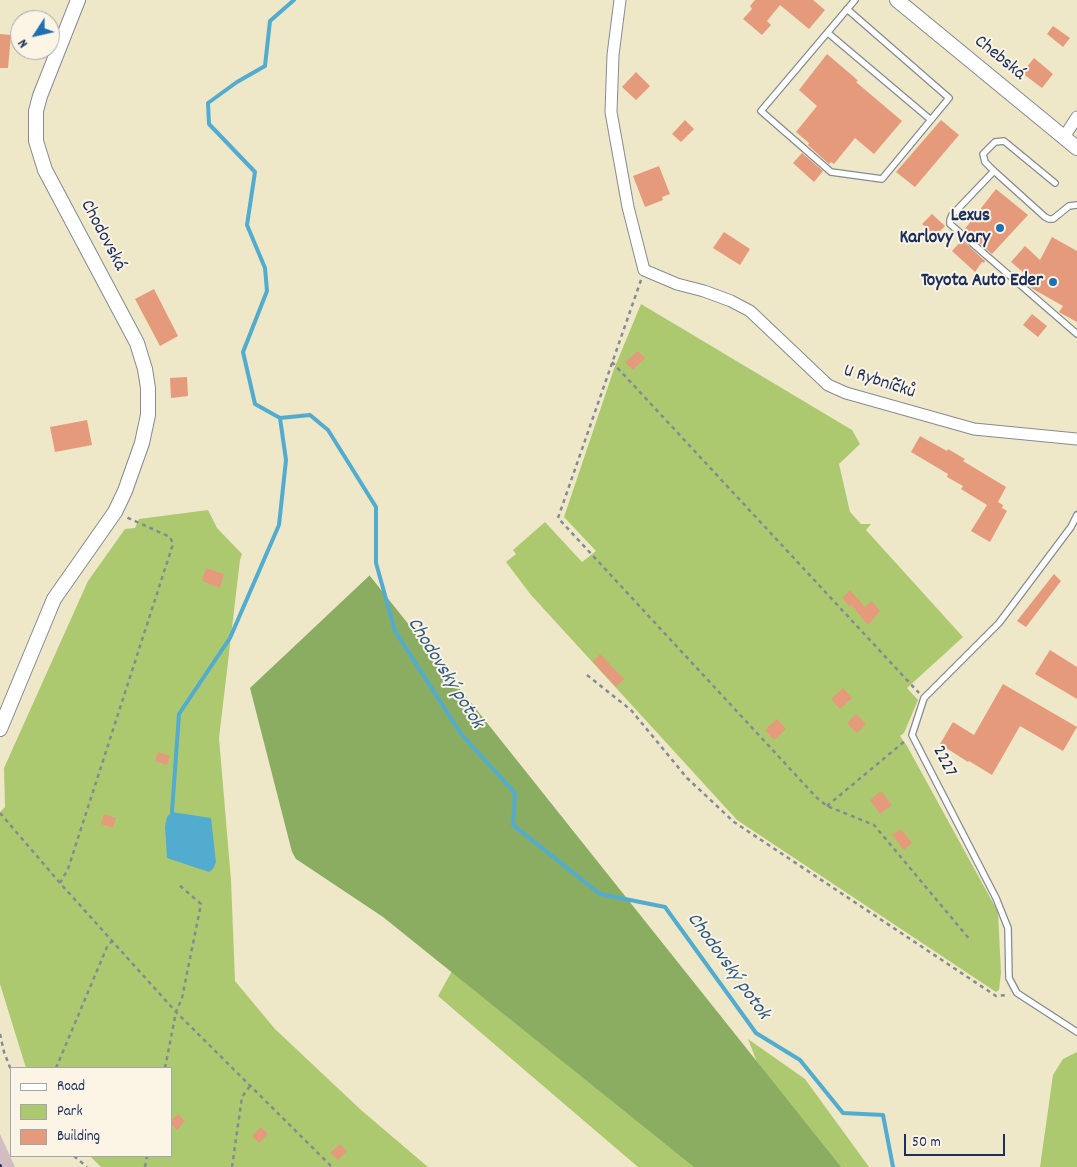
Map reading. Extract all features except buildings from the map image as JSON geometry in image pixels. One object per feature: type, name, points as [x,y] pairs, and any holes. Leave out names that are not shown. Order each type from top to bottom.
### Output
[{"type":"street","name":"Chodovská","points":[[0,728],[54,599],[115,512],[125,491],[142,443],[148,415],[148,388],[145,369],[137,343],[45,170],[35,134],[36,111],[40,96],[78,0]]},
{"type":"street","points":[[620,0],[613,55],[611,112],[628,207],[644,270]]},
{"type":"street","name":"Chebská","points":[[897,0],[1077,148]]},
{"type":"street","points":[[1064,137],[1077,117]]},
{"type":"street","name":"U Rybníčků","points":[[644,270],[678,284],[731,301],[750,311],[828,385],[846,394],[974,429],[1077,439]]},
{"type":"lane","points":[[847,9],[949,98],[882,178],[831,172],[762,111],[847,9],[855,0]]},
{"type":"lane","points":[[828,32],[930,120]]},
{"type":"lane","points":[[1056,183],[1004,141],[995,142],[983,154],[985,162],[1049,220],[1069,206],[1077,205]]},
{"type":"lane","points":[[994,171],[952,215],[950,224],[1077,334]]},
{"type":"lane","name":"2227","points":[[1017,993],[1009,978],[1008,928],[996,898],[912,735],[924,698],[998,623],[1071,527],[1077,515]]},
{"type":"lane","points":[[1017,993],[1077,1032]]},
{"type":"path","points":[[644,270],[558,518],[816,798],[827,806],[874,825],[971,941]]},
{"type":"path","points":[[612,362],[924,698]]},
{"type":"path","points":[[60,883],[68,869],[173,544],[170,537],[115,512]]},
{"type":"path","points":[[587,675],[631,710],[687,778],[734,822],[996,996],[1017,993]]},
{"type":"path","points":[[827,806],[912,735]]},
{"type":"path","points":[[0,813],[176,1012],[332,1167]]},
{"type":"path","points":[[165,1067],[176,1012],[182,998],[201,904],[178,884]]},
{"type":"path","points":[[56,1067],[107,947],[112,941]]},
{"type":"path","points":[[0,1034],[10,1067]]},
{"type":"path","points":[[232,1167],[242,1097],[250,1086]]},
{"type":"path","points":[[75,1157],[87,1167]]},
{"type":"path","points":[[324,1167],[326,1162]]},
{"type":"shaded area","points":[[0,1134],[15,1167],[0,1167]]},
{"type":"green space","points":[[641,304],[852,430],[860,444],[839,464],[850,512],[861,524],[871,524],[866,530],[963,637],[907,688],[918,700],[904,733],[900,736],[998,912],[1001,973],[999,990],[996,992],[737,820],[531,595],[506,562],[516,554],[513,550],[545,522],[582,562],[596,551],[564,517],[614,369]]},
{"type":"green space","points":[[208,510],[217,528],[242,554],[219,738],[231,880],[235,981],[275,1029],[361,1110],[428,1167],[101,1167],[91,1157],[172,1157],[172,1067],[26,1067],[0,984],[0,812],[5,807],[4,768],[88,581],[125,529],[135,528],[139,519]]},
{"type":"green space","points":[[370,575],[841,1167],[694,1167],[383,917],[296,859],[292,852],[250,688]]},
{"type":"green space","points":[[457,962],[738,1167],[638,1167],[438,996]]},
{"type":"green space","points":[[748,1039],[805,1079],[869,1167],[835,1167],[771,1098]]},
{"type":"green space","points":[[1077,1052],[1077,1167],[1040,1167],[1053,1075],[1063,1059]]},
{"type":"water","points":[[172,812],[211,818],[216,862],[213,869],[209,872],[167,858],[165,826],[167,817]]},
{"type":"waterway","name":"Chodovský potok","points":[[294,0],[270,21],[265,66],[237,82],[208,103],[209,124],[255,172],[247,225],[265,268],[267,291],[243,352],[255,404],[280,418],[310,415],[328,430],[376,507],[376,563],[395,631],[461,734],[515,793],[513,825],[600,894],[665,907],[756,1033],[800,1060],[843,1113],[883,1115],[893,1167]]},
{"type":"waterway","points":[[172,812],[179,714],[230,638],[279,525],[286,460],[280,418]]},
{"type":"place","name":"Lexus Karlovy Vary","points":[[1000,228]]},
{"type":"place","name":"Toyota Auto Eder","points":[[1053,282]]}]
